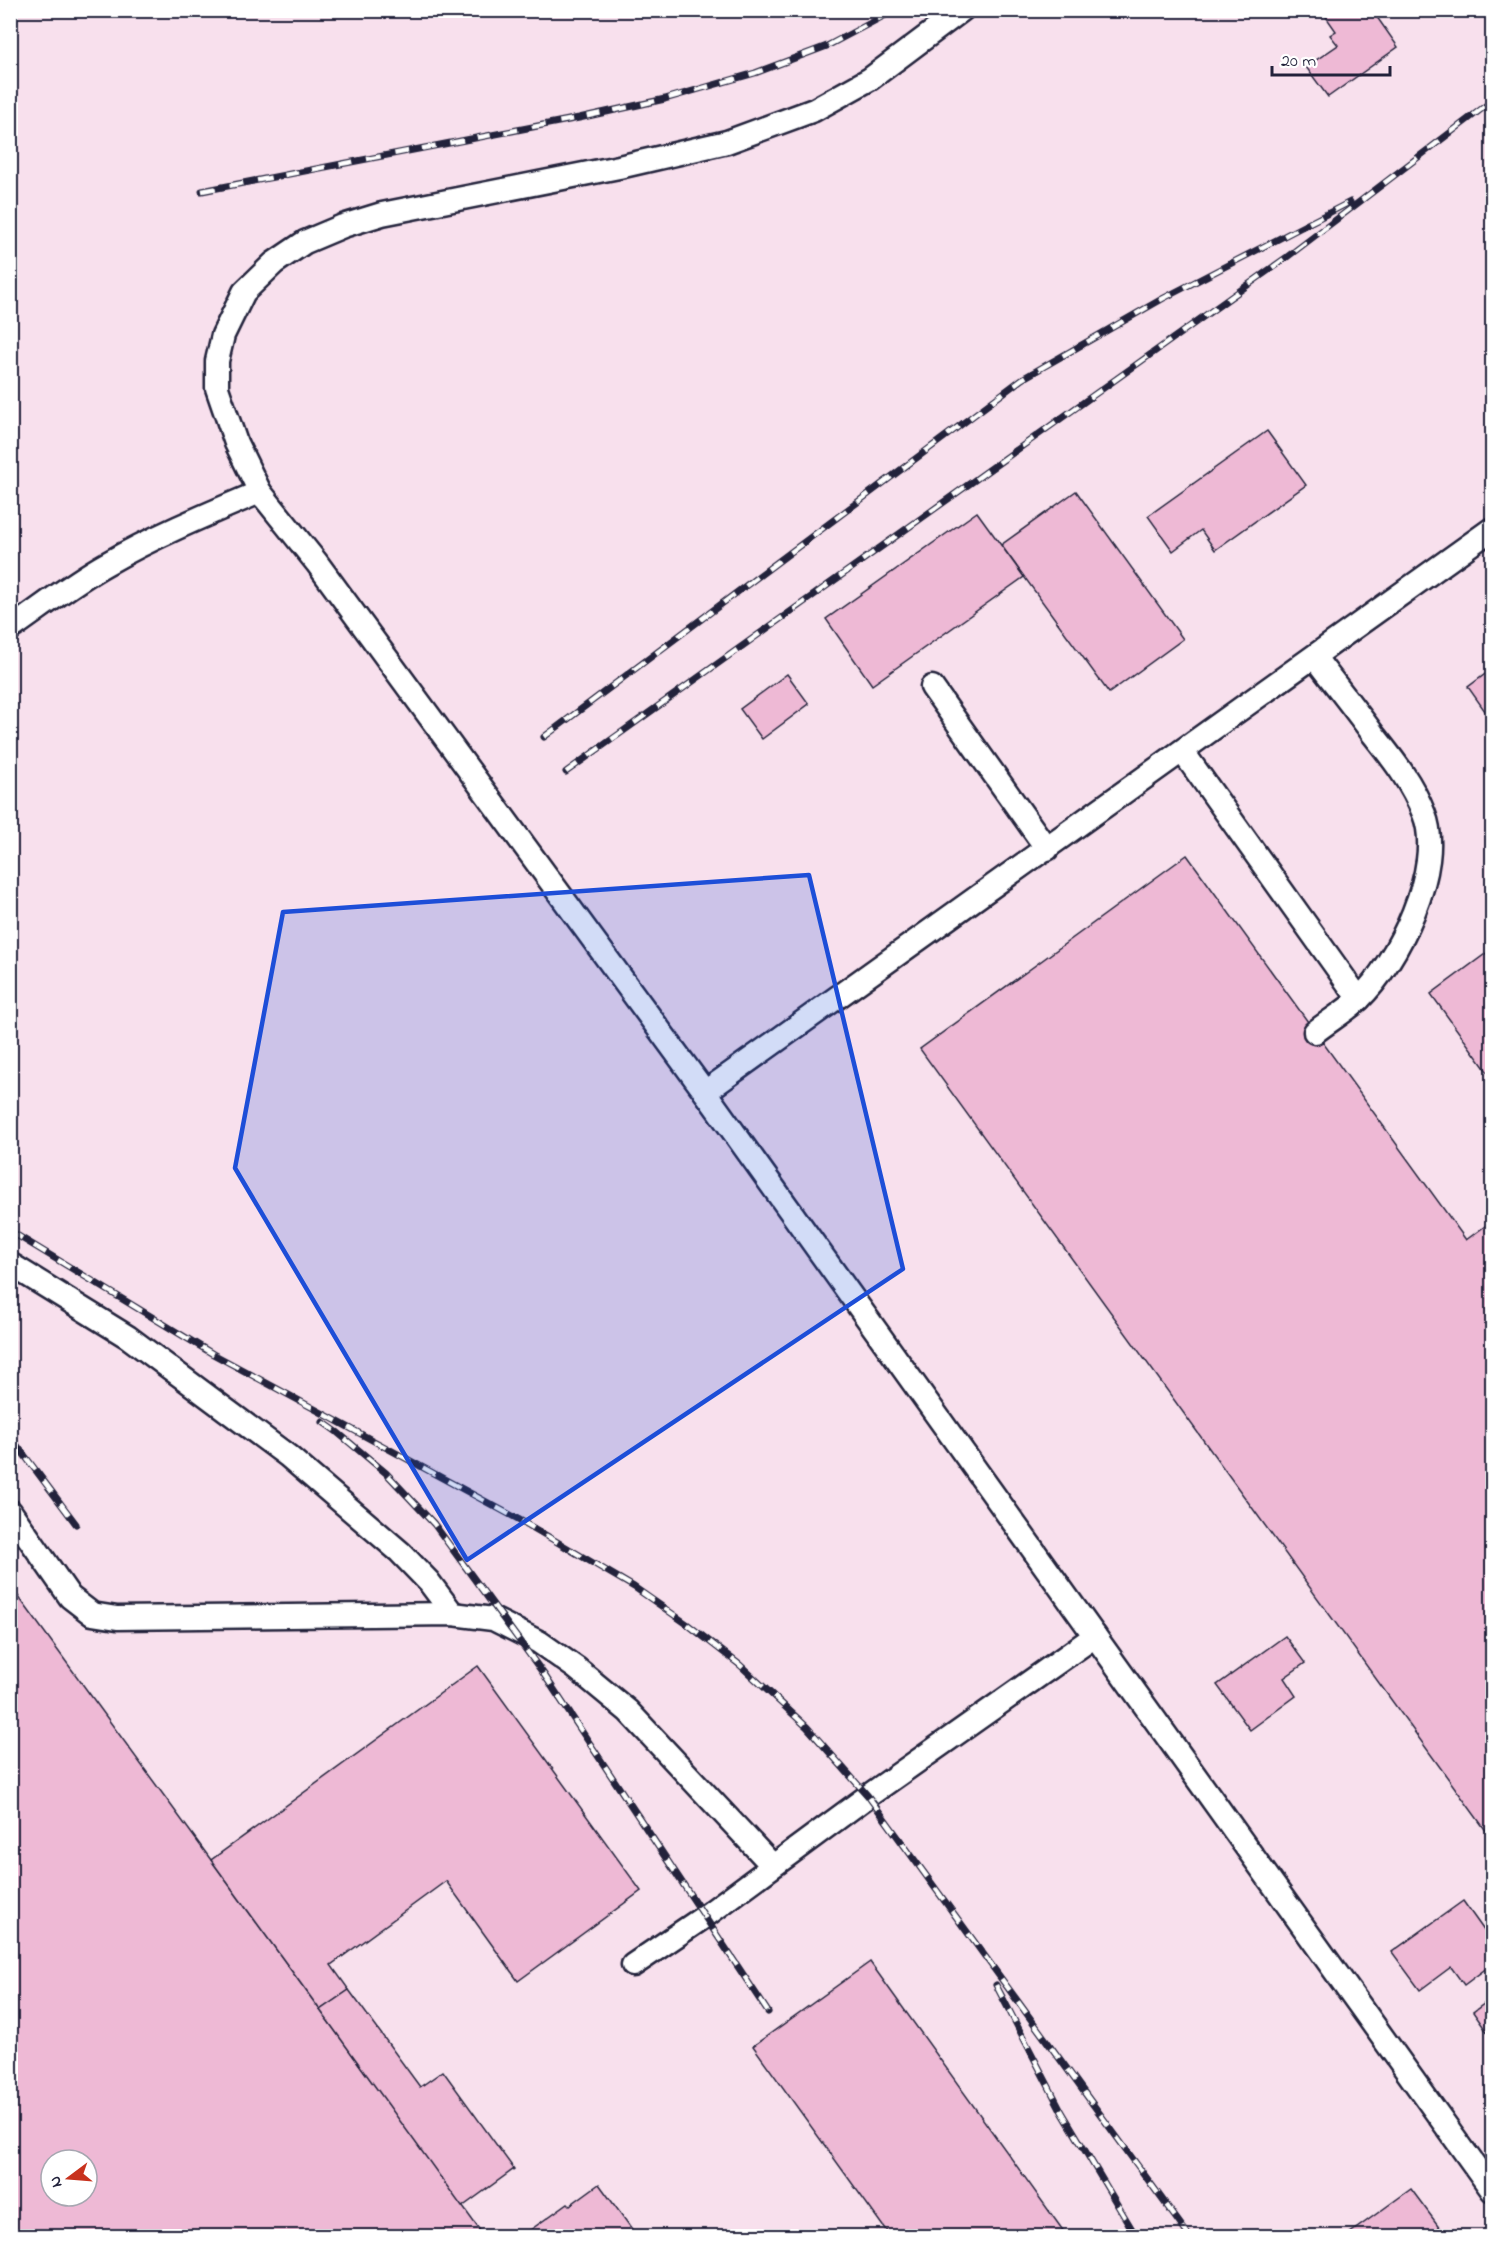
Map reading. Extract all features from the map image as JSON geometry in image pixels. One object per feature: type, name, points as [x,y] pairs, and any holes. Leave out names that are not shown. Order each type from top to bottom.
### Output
[{"type":"lane","points":[[962,10],[870,79],[814,110],[727,142],[619,167],[382,214],[343,226],[305,242],[274,263],[244,292],[223,335],[216,361],[217,388],[236,443],[260,492],[317,563],[705,1092],[1492,2190]]},
{"type":"lane","points":[[10,629],[106,564],[173,529],[260,492]]},
{"type":"lane","points":[[705,1092],[1492,529]]},
{"type":"lane","points":[[1315,657],[1410,783],[1426,817],[1429,844],[1421,897],[1408,928],[1383,968],[1359,999],[1315,1032]]},
{"type":"lane","points":[[932,687],[1047,849]]},
{"type":"lane","points":[[1183,752],[1359,999]]},
{"type":"lane","points":[[10,1264],[128,1336],[288,1456],[400,1552],[429,1582],[453,1614]]},
{"type":"lane","points":[[10,1511],[70,1597],[92,1614],[117,1618],[453,1614],[493,1619],[539,1642],[576,1668],[628,1712],[772,1866]]},
{"type":"lane","points":[[633,1965],[704,1917],[1095,1636]]},
{"type":"highlighted area","points":[[809,875],[903,1269],[467,1560],[235,1168],[283,912]]},
{"type":"shaded area","points":[[11,11],[1492,11],[1492,2236],[11,2236]]},
{"type":"building","points":[[1309,10],[1372,10],[1398,47],[1328,97],[1306,67],[1338,45],[1330,35],[1336,31],[1322,11],[1314,17]]},
{"type":"building","points":[[1267,431],[1306,485],[1215,550],[1201,530],[1173,551],[1148,516]]},
{"type":"building","points":[[1076,491],[1183,639],[1109,693],[1001,545]]},
{"type":"building","points":[[977,512],[1024,577],[872,685],[826,619]]},
{"type":"building","points":[[1492,669],[1492,721],[1468,687]]},
{"type":"building","points":[[787,674],[809,704],[762,739],[740,709]]},
{"type":"building","points":[[1187,855],[1466,1240],[1492,1221],[1492,1839],[920,1049]]},
{"type":"building","points":[[1492,949],[1492,1078],[1431,994]]},
{"type":"building","points":[[10,1585],[211,1860],[484,2236],[10,2236]]},
{"type":"building","points":[[1285,1636],[1305,1663],[1284,1678],[1296,1696],[1250,1730],[1217,1685]]},
{"type":"building","points":[[478,1666],[641,1891],[518,1981],[446,1881],[331,1965],[349,1990],[320,2010],[211,1860]]},
{"type":"building","points":[[1463,1901],[1490,1939],[1487,1942],[1492,1950],[1492,1964],[1464,1985],[1451,1967],[1420,1990],[1392,1952]]},
{"type":"building","points":[[870,1962],[1067,2236],[890,2236],[753,2046]]},
{"type":"building","points":[[349,1990],[420,2087],[443,2071],[514,2169],[462,2207],[320,2010]]},
{"type":"building","points":[[1492,1998],[1492,2039],[1473,2012]]},
{"type":"building","points":[[599,2184],[637,2236],[522,2236],[568,2203],[570,2205]]},
{"type":"building","points":[[1411,2189],[1446,2236],[1346,2236]]},
{"type":"railway","points":[[202,191],[579,118],[665,99],[755,73],[827,46],[895,10]]},
{"type":"railway","points":[[566,772],[1287,257],[1492,101]]},
{"type":"railway","points":[[544,737],[1022,379],[1162,299],[1350,202]]},
{"type":"railway","points":[[10,1231],[213,1354],[518,1519],[634,1587],[740,1665],[807,1727],[868,1796],[1189,2236]]},
{"type":"railway","points":[[323,1422],[386,1473],[434,1524],[543,1673],[768,2012]]},
{"type":"railway","points":[[10,1436],[76,1524]]},
{"type":"railway","points":[[996,1985],[1062,2112],[1136,2236]]}]
